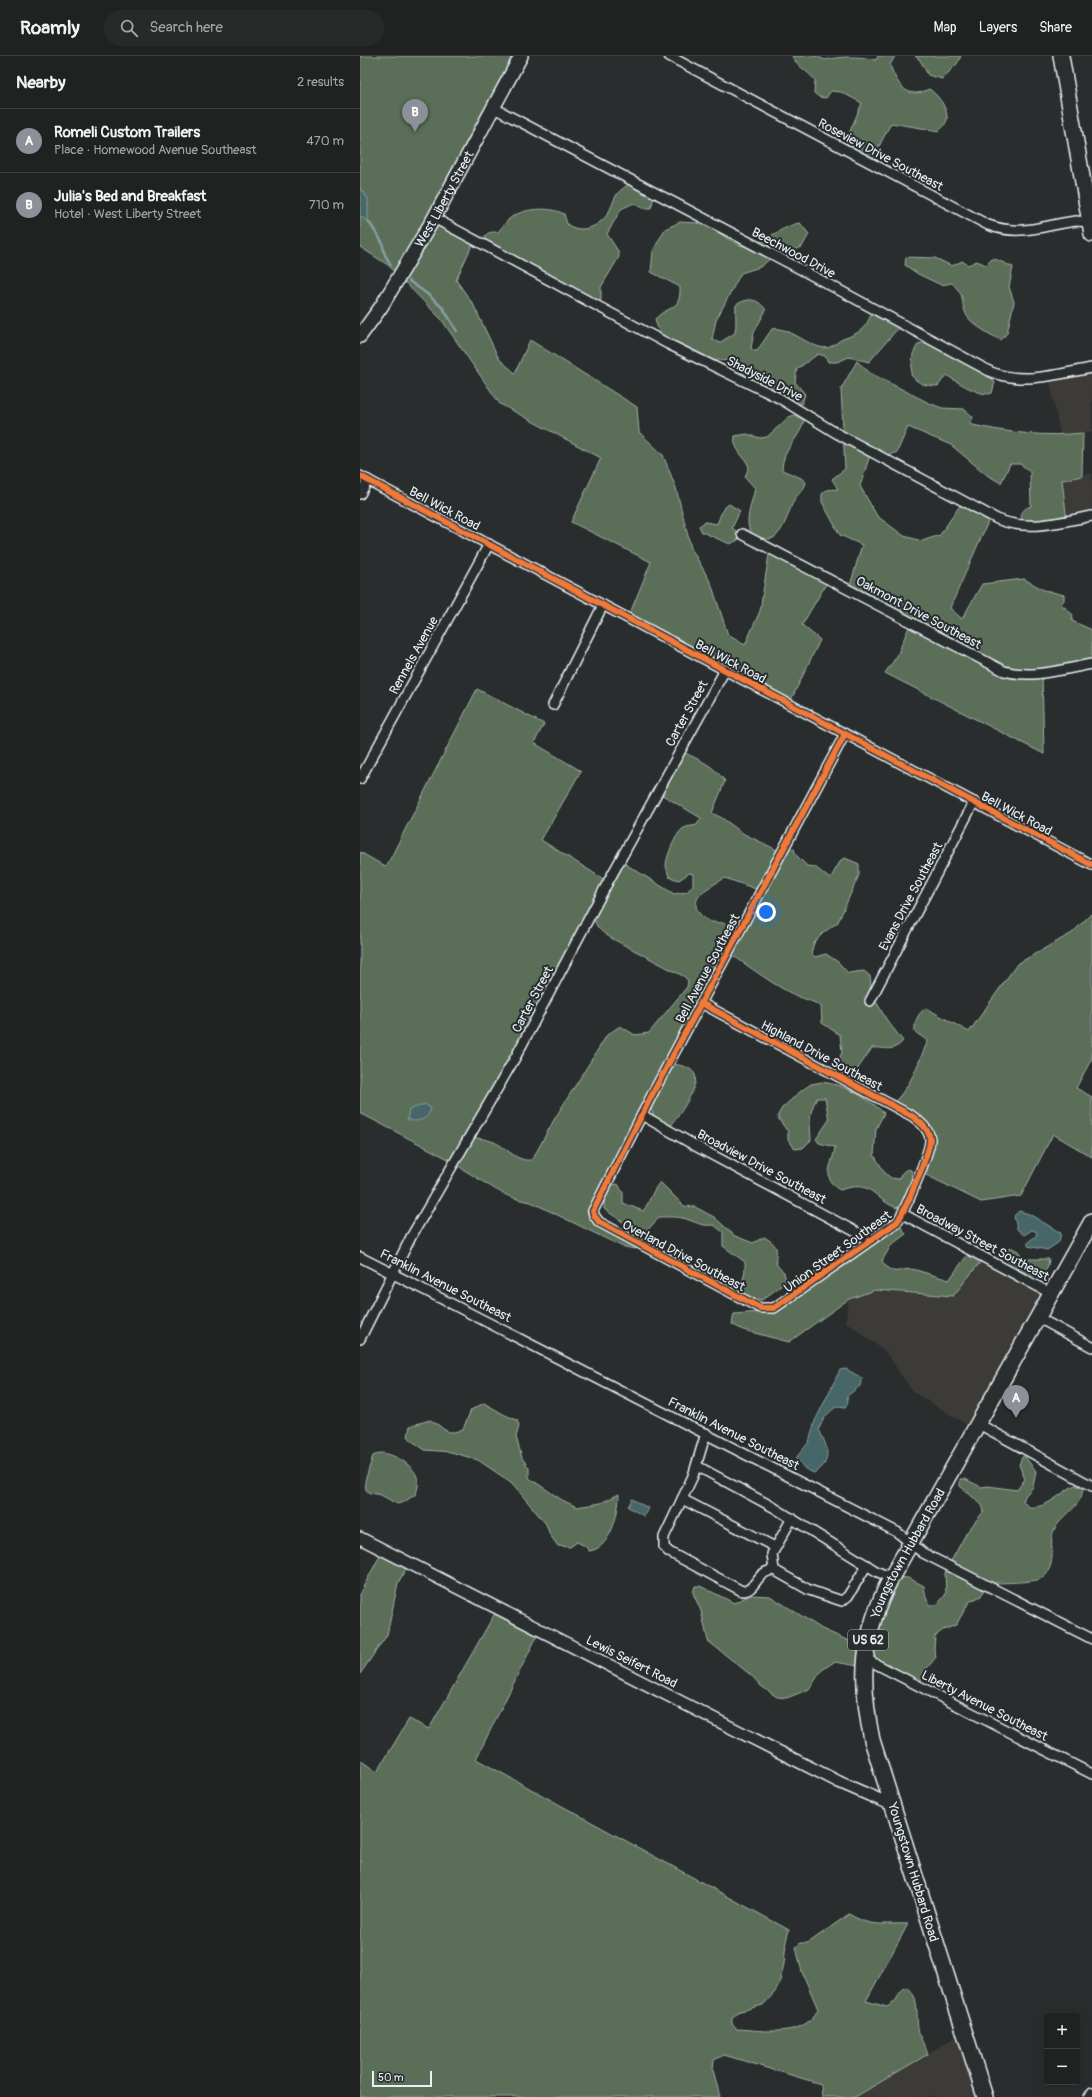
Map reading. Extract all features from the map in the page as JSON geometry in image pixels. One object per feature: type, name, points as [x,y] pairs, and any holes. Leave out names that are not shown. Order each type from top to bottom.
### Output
[{"type":"main road","name":"West Liberty Street","points":[[360,336],[381,307],[434,218],[521,56]]},
{"type":"main road","points":[[1061,56],[1091,226]]},
{"type":"main road","name":"Youngstown Hubbard Road","points":[[985,2097],[878,1760],[866,1709],[864,1684],[868,1639],[876,1611],[891,1578],[1050,1293],[1092,1221]]},
{"type":"street","name":"Roseview Drive Southeast","points":[[668,56],[988,225],[1011,231],[1022,231],[1077,221],[1091,226]]},
{"type":"street","name":"Beechwood Drive","points":[[494,108],[795,266],[990,372],[1006,377],[1029,379],[1092,368]]},
{"type":"street","name":"Shadyside Drive","points":[[434,218],[668,344],[779,398],[836,433],[997,519],[1014,525],[1032,527],[1092,516]]},
{"type":"street","points":[[360,494],[364,478]]},
{"type":"street","name":"Bell Wick Road","points":[[364,478],[1092,865]]},
{"type":"street","name":"Oakmont Drive Southeast","points":[[742,534],[1000,669],[1015,674],[1029,674],[1092,664]]},
{"type":"street","name":"Rennels Avenue","points":[[360,779],[489,544]]},
{"type":"street","points":[[553,705],[603,605]]},
{"type":"street","name":"Carter Street","points":[[360,1339],[432,1198],[515,1058],[608,882],[725,670]]},
{"type":"street","name":"Bell Avenue Southeast","points":[[594,1215],[594,1207],[642,1115],[845,734]]},
{"type":"street","name":"Evans Drive Southeast","points":[[870,1001],[974,802]]},
{"type":"street","name":"Highland Drive Southeast","points":[[701,1003],[912,1116],[919,1121],[928,1132]]},
{"type":"street","name":"Broadview Drive Southeast","points":[[642,1115],[701,1149],[871,1240]]},
{"type":"street","name":"Union Street Southeast","points":[[768,1309],[780,1306],[897,1222],[903,1214],[929,1152],[930,1145],[928,1132]]},
{"type":"street","name":"Broadway Street Southeast","points":[[903,1214],[1050,1293]]},
{"type":"street","name":"Overland Drive Southeast","points":[[594,1215],[596,1219],[606,1226],[760,1308],[768,1309]]},
{"type":"street","name":"Franklin Avenue Southeast","points":[[360,1257],[897,1532],[923,1553],[1092,1639]]},
{"type":"street","points":[[1037,1317],[1092,1347]]},
{"type":"street","points":[[977,1423],[1092,1486]]},
{"type":"street","points":[[706,1433],[697,1466],[664,1537],[664,1546],[669,1552],[742,1591],[750,1589],[763,1573],[774,1570],[809,1590],[842,1601],[848,1596],[866,1565]]},
{"type":"street","points":[[697,1466],[792,1518],[866,1565],[891,1578]]},
{"type":"street","points":[[682,1499],[775,1547]]},
{"type":"street","points":[[774,1570],[772,1554],[792,1518]]},
{"type":"street","name":"Lewis Seifert Road","points":[[360,1538],[839,1782],[892,1805]]},
{"type":"street","name":"Liberty Avenue Southeast","points":[[866,1659],[1092,1774]]},
{"type":"street","points":[[1089,2097],[1092,2092]]},
{"type":"shaded area","points":[[1092,368],[1092,432],[1060,435],[1049,376]]},
{"type":"shaded area","points":[[1092,473],[1092,516],[1067,521],[1062,480]]},
{"type":"shaded area","points":[[984,1258],[1050,1293],[974,1429],[913,1392],[885,1351],[846,1322],[848,1300],[875,1290],[952,1296]]},
{"type":"shaded area","points":[[964,2032],[985,2097],[855,2097]]},
{"type":"green space","points":[[360,56],[521,56],[434,218],[474,241],[456,280],[473,304],[499,359],[515,373],[530,340],[637,407],[639,432],[663,455],[676,488],[691,548],[711,583],[728,635],[745,645],[760,611],[770,548],[829,579],[802,625],[820,640],[789,704],[628,618],[651,562],[571,522],[601,458],[500,404],[441,319],[388,265],[360,247]]},
{"type":"green space","points":[[792,56],[816,56],[825,60],[851,57],[876,60],[878,56],[895,56],[890,65],[900,84],[909,92],[915,93],[929,89],[932,91],[945,108],[947,116],[946,122],[939,131],[891,123],[873,158],[845,143],[862,103],[841,92],[831,91],[826,98],[819,97],[814,93],[815,80],[796,63]]},
{"type":"green space","points":[[915,56],[961,56],[957,64],[942,79],[928,75],[920,60]]},
{"type":"green space","points":[[630,183],[654,197],[651,208],[643,208],[634,203],[621,209],[607,234],[618,251],[619,257],[601,287],[601,300],[597,302],[515,259],[503,249],[494,247],[483,240],[485,235],[498,232],[514,215],[536,209],[558,211],[564,214],[567,224],[572,227],[577,229],[588,228],[603,220],[618,193]]},
{"type":"green space","points":[[680,222],[704,224],[735,243],[745,246],[757,243],[786,228],[800,223],[809,234],[802,247],[770,259],[760,267],[741,273],[716,320],[712,339],[719,343],[735,333],[736,305],[749,300],[756,301],[766,310],[754,332],[751,348],[754,351],[757,351],[772,329],[786,331],[809,343],[824,348],[830,347],[857,333],[867,324],[871,314],[899,327],[869,362],[849,357],[837,362],[828,362],[825,356],[818,354],[797,369],[795,382],[805,394],[802,404],[796,404],[756,384],[735,365],[728,361],[708,361],[660,335],[655,319],[676,304],[680,295],[680,287],[651,272],[653,251],[665,229]]},
{"type":"green space","points":[[906,257],[935,258],[952,266],[962,261],[968,265],[977,261],[986,265],[993,258],[1013,267],[1009,287],[1014,302],[1007,333],[1001,340],[976,325],[968,318],[960,292],[952,283],[941,285],[918,274],[905,265]]},
{"type":"green space","points":[[926,342],[990,377],[995,382],[992,393],[988,394],[976,391],[962,385],[946,375],[938,386],[930,386],[916,381],[911,375],[913,354],[918,344]]},
{"type":"green space","points":[[857,361],[870,373],[929,403],[942,408],[964,409],[973,417],[970,424],[973,425],[1027,434],[1055,435],[1083,433],[1082,476],[1062,480],[1067,521],[1023,526],[1021,519],[1023,511],[1031,506],[1030,471],[1020,464],[1010,464],[1001,483],[987,475],[951,445],[908,427],[897,452],[888,456],[871,452],[860,486],[877,516],[904,536],[922,541],[940,535],[963,501],[991,515],[950,608],[962,619],[982,584],[1024,579],[1044,590],[1064,595],[1064,600],[1061,604],[1073,615],[1072,621],[1092,630],[1092,664],[1042,673],[1044,754],[885,673],[897,656],[911,622],[849,589],[862,545],[840,535],[822,502],[822,494],[826,490],[838,489],[832,479],[845,469],[841,389]]},
{"type":"green space","points":[[794,415],[804,420],[799,432],[785,455],[782,470],[801,478],[806,482],[803,489],[794,500],[785,523],[776,536],[767,539],[761,538],[754,535],[750,531],[748,525],[748,518],[755,488],[745,477],[749,467],[735,445],[735,436],[747,434],[760,438],[767,437],[789,417]]},
{"type":"green space","points":[[729,504],[740,511],[732,528],[739,533],[738,540],[730,544],[702,532],[699,526],[705,522],[717,524],[723,509]]},
{"type":"green space","points":[[477,689],[544,724],[534,743],[581,771],[541,840],[608,882],[469,1137],[491,1141],[521,1159],[532,1160],[555,1118],[607,1035],[620,1026],[635,1035],[649,1033],[687,987],[688,981],[685,977],[611,938],[600,930],[595,922],[595,916],[600,901],[622,862],[674,894],[687,892],[693,885],[693,874],[689,873],[679,880],[669,877],[666,866],[670,850],[678,834],[684,828],[697,825],[701,818],[659,793],[679,758],[685,753],[707,764],[712,767],[725,781],[712,813],[722,818],[744,834],[777,850],[756,889],[725,878],[703,892],[696,901],[696,907],[699,913],[709,921],[737,925],[587,1211],[594,1223],[633,1245],[636,1249],[623,1247],[531,1202],[502,1193],[459,1167],[454,1162],[360,1113],[360,852],[386,867]]},
{"type":"green space","points":[[787,847],[794,849],[796,855],[807,866],[815,867],[830,879],[841,860],[845,858],[859,864],[859,875],[838,922],[823,933],[814,943],[811,953],[815,957],[826,954],[838,962],[848,973],[864,971],[870,976],[871,987],[868,996],[877,1003],[886,1019],[903,1041],[896,1047],[889,1049],[872,1048],[852,1077],[843,1073],[837,1065],[842,1052],[840,1035],[822,1023],[821,1006],[780,987],[732,955]]},
{"type":"green space","points":[[1092,913],[1092,1058],[1076,1088],[1092,1097],[1092,1157],[1053,1134],[1021,1196],[981,1202],[920,1172],[929,1136],[892,1105],[909,1082],[928,1041],[915,1032],[917,1018],[926,1008],[969,1032],[1017,964],[1072,933]]},
{"type":"green space","points":[[671,1064],[684,1066],[694,1073],[696,1078],[695,1085],[688,1101],[669,1128],[654,1117],[651,1106]]},
{"type":"green space","points":[[822,1082],[839,1086],[863,1097],[884,1113],[876,1129],[874,1155],[885,1173],[891,1178],[899,1179],[905,1170],[911,1170],[912,1174],[906,1196],[897,1208],[888,1204],[866,1188],[851,1187],[840,1190],[830,1181],[829,1170],[835,1147],[819,1143],[816,1139],[829,1120],[825,1098],[817,1098],[812,1109],[810,1118],[811,1140],[803,1148],[795,1149],[788,1139],[788,1132],[778,1118],[782,1108],[811,1084]]},
{"type":"green space","points":[[660,1182],[684,1206],[695,1207],[714,1217],[735,1236],[753,1243],[764,1237],[772,1242],[776,1251],[776,1263],[784,1272],[786,1282],[762,1300],[742,1296],[745,1262],[723,1246],[723,1232],[714,1225],[701,1224],[678,1217],[659,1217],[645,1233],[640,1234],[604,1209],[604,1196],[610,1185],[618,1184],[623,1193],[623,1203],[643,1211]]},
{"type":"green space","points":[[901,1227],[906,1234],[891,1245],[882,1261],[891,1270],[916,1270],[949,1280],[968,1254],[982,1260],[953,1296],[875,1290],[849,1299],[789,1342],[743,1330],[732,1324],[734,1314],[762,1312],[775,1314],[820,1281],[845,1266],[888,1233]]},
{"type":"green space","points":[[1010,1247],[1018,1251],[1024,1259],[1049,1259],[1047,1268],[1043,1273],[1037,1275],[1024,1273],[1006,1259],[1007,1251]]},
{"type":"green space","points":[[484,1403],[517,1420],[519,1426],[516,1437],[522,1458],[529,1468],[529,1478],[562,1500],[577,1507],[601,1503],[619,1494],[619,1502],[612,1528],[603,1544],[597,1549],[589,1551],[585,1546],[577,1542],[570,1547],[558,1546],[550,1535],[546,1524],[512,1483],[478,1460],[451,1452],[425,1450],[412,1441],[408,1436],[410,1426],[430,1420],[449,1432],[463,1429],[471,1410]]},
{"type":"green space","points":[[380,1453],[392,1455],[398,1458],[409,1466],[417,1476],[418,1484],[416,1494],[404,1502],[397,1504],[381,1495],[370,1493],[366,1490],[365,1481],[373,1456]]},
{"type":"green space","points":[[1022,1457],[1025,1457],[1036,1471],[1033,1487],[1025,1496],[1023,1502],[1029,1507],[1042,1506],[1075,1485],[1083,1488],[1082,1494],[1076,1505],[1053,1531],[1051,1565],[1046,1574],[1037,1580],[994,1583],[987,1585],[981,1596],[969,1602],[956,1625],[943,1630],[935,1636],[934,1649],[936,1657],[924,1672],[919,1686],[866,1659],[865,1667],[834,1662],[822,1670],[809,1689],[787,1698],[777,1697],[761,1686],[752,1676],[708,1641],[701,1611],[693,1593],[695,1586],[700,1586],[734,1603],[750,1595],[770,1596],[822,1629],[858,1645],[867,1647],[897,1577],[908,1578],[924,1586],[926,1598],[930,1605],[937,1605],[946,1594],[945,1573],[967,1532],[984,1511],[982,1505],[960,1486],[960,1479],[965,1479],[981,1487],[988,1486],[1017,1490],[1025,1479],[1019,1465]]},
{"type":"green space","points":[[383,1550],[409,1563],[398,1583],[387,1635],[360,1674],[360,1593]]},
{"type":"green space","points":[[498,1608],[540,1630],[476,1759],[789,1930],[779,1985],[775,1992],[763,2005],[737,2012],[732,2018],[732,2024],[736,2029],[782,2031],[804,2025],[812,2019],[818,2009],[802,1972],[796,1947],[800,1943],[808,1943],[849,1914],[871,1923],[908,1924],[866,2001],[887,2007],[895,2002],[902,1989],[907,1987],[915,1997],[918,2030],[928,2054],[855,2097],[822,2097],[821,2084],[724,2055],[714,2060],[713,2070],[720,2097],[360,2097],[360,1760],[377,1772],[409,1719],[429,1729]]},
{"type":"water","points":[[360,188],[368,199],[368,222],[360,216]]},
{"type":"water","points":[[425,1104],[431,1108],[430,1112],[425,1118],[418,1121],[407,1119],[409,1110]]},
{"type":"water","points":[[1019,1211],[1029,1214],[1061,1233],[1059,1242],[1047,1250],[1028,1246],[1028,1242],[1036,1236],[1037,1232],[1032,1230],[1024,1235],[1017,1229],[1014,1216]]},
{"type":"water","points":[[846,1369],[862,1378],[860,1386],[847,1396],[848,1403],[845,1407],[838,1406],[834,1408],[828,1413],[822,1422],[819,1430],[825,1442],[827,1454],[824,1464],[814,1473],[805,1469],[796,1458],[809,1442],[815,1421],[840,1370]]},
{"type":"water","points":[[632,1499],[648,1508],[644,1516],[628,1507]]},
{"type":"waterway","points":[[369,222],[382,242],[385,255],[391,265]]},
{"type":"waterway","points":[[409,281],[443,308],[457,331]]},
{"type":"cycle path","points":[[360,476],[1092,865]]},
{"type":"cycle path","points":[[701,1003],[912,1116],[924,1126],[930,1139],[922,1168],[897,1222],[774,1308],[760,1308],[599,1222],[593,1211],[655,1089],[845,734]]},
{"type":"place","name":"Julia's Bed and Breakfast","points":[[415,132]]},
{"type":"place","name":"Romeli Custom Trailers","points":[[1016,1418]]}]
